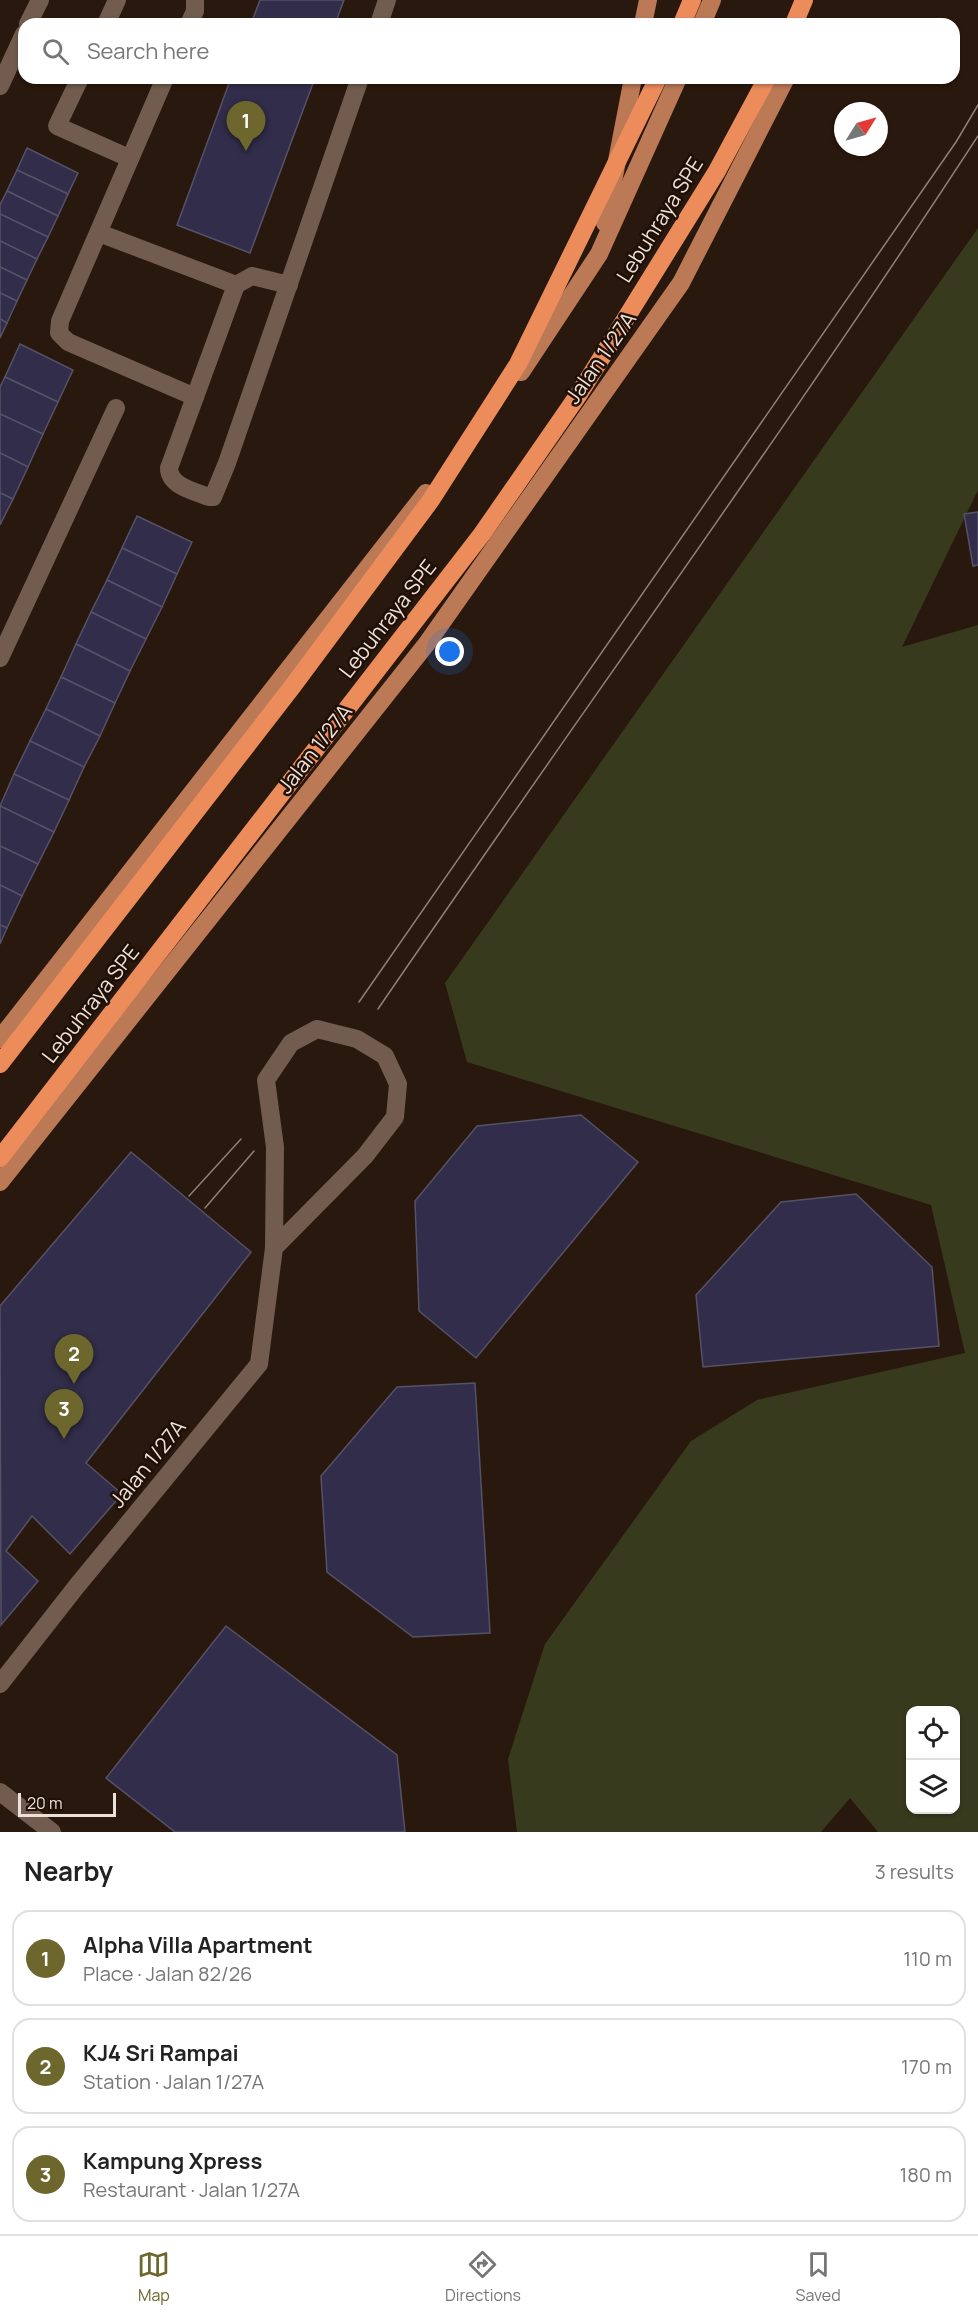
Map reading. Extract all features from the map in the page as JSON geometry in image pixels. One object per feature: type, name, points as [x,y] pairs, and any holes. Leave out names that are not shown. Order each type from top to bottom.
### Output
[{"type":"highway","points":[[684,18],[692,0]]},
{"type":"highway","points":[[796,18],[804,0]]},
{"type":"highway","name":"Lebuhraya SPE","points":[[0,1064],[292,687],[431,500],[518,364],[655,84]]},
{"type":"highway","name":"Lebuhraya SPE","points":[[0,1158],[482,534],[579,394],[717,171],[764,84]]},
{"type":"main road","points":[[644,18],[648,0]]},
{"type":"main road","points":[[704,18],[712,0]]},
{"type":"main road","points":[[806,18],[810,0]]},
{"type":"main road","points":[[598,254],[632,84]]},
{"type":"main road","points":[[0,1040],[505,394],[598,254],[675,84]]},
{"type":"main road","name":"Jalan 1/27A","points":[[0,1182],[442,623],[681,283],[783,84]]},
{"type":"street","points":[[31,18],[40,0]]},
{"type":"street","points":[[109,18],[117,0]]},
{"type":"street","points":[[192,18],[195,11],[195,0]]},
{"type":"street","points":[[381,18],[387,0]]},
{"type":"street","points":[[0,86],[18,47]]},
{"type":"street","points":[[77,84],[57,126],[129,158]]},
{"type":"street","points":[[162,84],[60,321],[59,333],[68,342],[195,397]]},
{"type":"street","points":[[289,285],[252,276],[236,285],[169,468],[169,475],[173,482],[208,497],[213,496],[227,463],[289,285],[358,84]]},
{"type":"street","points":[[99,233],[236,285]]},
{"type":"street","points":[[0,658],[116,408]]},
{"type":"street","name":"Jalan 1/27A","points":[[0,1684],[76,1587],[259,1364],[274,1248],[275,1147],[266,1080],[291,1043],[317,1029],[357,1039],[385,1056],[398,1084],[395,1117],[365,1156],[274,1248]]},
{"type":"street","points":[[0,1791],[52,1832]]},
{"type":"green space","points":[[978,228],[978,490],[902,647],[978,625],[978,1832],[878,1832],[850,1798],[821,1832],[517,1832],[508,1759],[545,1644],[691,1441],[757,1400],[965,1353],[931,1205],[467,1062],[445,983]]},
{"type":"building","points":[[260,0],[344,0],[337,18],[253,18]]},
{"type":"building","points":[[229,84],[313,84],[250,253],[177,225]]},
{"type":"building","points":[[27,148],[78,173],[68,194],[17,170]]},
{"type":"building","points":[[17,170],[68,194],[58,216],[7,191]]},
{"type":"building","points":[[7,191],[58,216],[48,237],[0,214],[0,205]]},
{"type":"building","points":[[0,214],[48,237],[37,259],[0,241]]},
{"type":"building","points":[[0,241],[37,259],[27,280],[0,267]]},
{"type":"building","points":[[0,267],[27,280],[17,301],[0,293]]},
{"type":"building","points":[[0,293],[17,301],[7,323],[0,319]]},
{"type":"building","points":[[0,319],[7,323],[0,338]]},
{"type":"building","points":[[20,344],[73,370],[58,402],[5,377]]},
{"type":"building","points":[[5,377],[58,402],[43,434],[0,414],[0,387]]},
{"type":"building","points":[[0,414],[43,434],[28,467],[0,453]]},
{"type":"building","points":[[0,453],[28,467],[13,499],[0,493]]},
{"type":"building","points":[[0,493],[13,499],[0,525]]},
{"type":"building","points":[[978,512],[978,565],[973,566],[964,514]]},
{"type":"building","points":[[137,516],[192,542],[177,574],[122,548]]},
{"type":"building","points":[[122,548],[177,574],[162,607],[107,580]]},
{"type":"building","points":[[107,580],[162,607],[146,639],[91,612]]},
{"type":"building","points":[[91,612],[146,639],[130,671],[76,644]]},
{"type":"building","points":[[76,644],[130,671],[115,703],[61,677]]},
{"type":"building","points":[[61,677],[115,703],[100,736],[46,709]]},
{"type":"building","points":[[46,709],[100,736],[84,767],[30,741]]},
{"type":"building","points":[[30,741],[84,767],[69,800],[14,774]]},
{"type":"building","points":[[14,774],[69,800],[54,832],[0,806]]},
{"type":"building","points":[[0,806],[54,832],[38,864],[0,846]]},
{"type":"building","points":[[0,846],[38,864],[22,896],[0,885]]},
{"type":"building","points":[[0,885],[22,896],[7,928],[0,925]]},
{"type":"building","points":[[0,925],[7,928],[0,944]]},
{"type":"building","points":[[581,1115],[638,1162],[476,1358],[419,1311],[415,1201],[477,1126]]},
{"type":"building","points":[[131,1152],[251,1252],[86,1463],[122,1494],[70,1554],[32,1516],[6,1551],[38,1581],[1,1625],[0,1306]]},
{"type":"building","points":[[856,1194],[932,1267],[939,1346],[703,1367],[696,1295],[781,1202]]},
{"type":"building","points":[[475,1383],[490,1633],[413,1637],[327,1572],[321,1476],[397,1387]]},
{"type":"building","points":[[226,1626],[397,1755],[405,1832],[175,1832],[106,1778]]},
{"type":"tram line","points":[[359,1002],[956,142],[978,105]]},
{"type":"tram line","points":[[378,1009],[756,466],[978,136]]},
{"type":"tram line","points":[[189,1196],[241,1139]]},
{"type":"tram line","points":[[205,1208],[254,1151]]},
{"type":"place","name":"Alpha Villa Apartment","points":[[246,151]]},
{"type":"place","name":"KJ4 Sri Rampai","points":[[74,1384]]},
{"type":"place","name":"Kampung Xpress","points":[[64,1439]]}]
